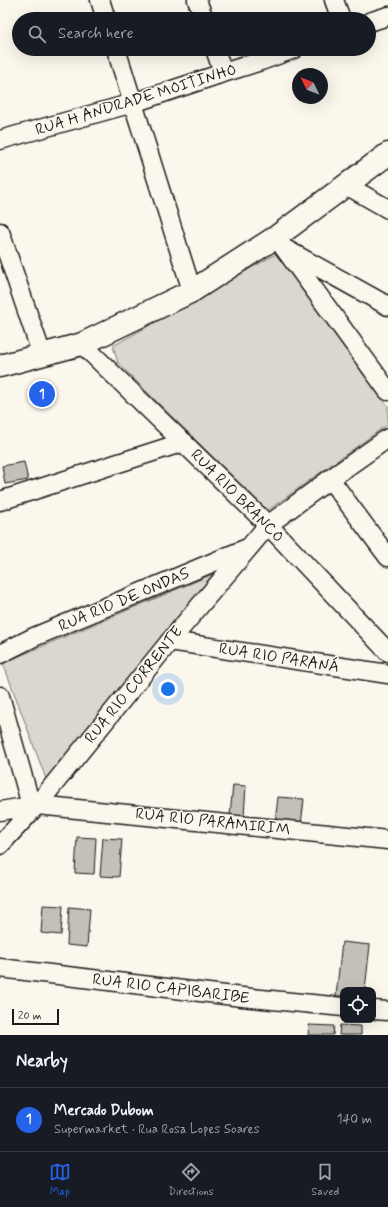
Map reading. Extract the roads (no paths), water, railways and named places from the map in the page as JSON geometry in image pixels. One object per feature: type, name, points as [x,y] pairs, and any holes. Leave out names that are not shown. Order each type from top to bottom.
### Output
[{"type":"street","points":[[100,0],[104,12]]},
{"type":"street","points":[[197,0],[201,12]]},
{"type":"street","points":[[334,0],[338,12]]},
{"type":"street","points":[[376,20],[388,16]]},
{"type":"street","points":[[118,56],[192,291]]},
{"type":"street","points":[[217,56],[223,73]]},
{"type":"street","name":"RUA H ANDRADE MOITINHO","points":[[0,140],[133,103],[275,56]]},
{"type":"street","points":[[0,366],[82,344],[192,291],[280,243],[346,185],[388,154]]},
{"type":"street","points":[[346,185],[388,209]]},
{"type":"street","points":[[0,232],[6,273],[42,355]]},
{"type":"street","points":[[280,243],[388,306]]},
{"type":"street","points":[[280,243],[388,391]]},
{"type":"street","name":"RUA RIO BRANCO","points":[[82,344],[268,525],[388,652]]},
{"type":"street","name":"RUA RIO CORRENTE","points":[[0,845],[268,525],[388,438]]},
{"type":"street","points":[[0,501],[184,442]]},
{"type":"street","points":[[330,479],[388,557]]},
{"type":"street","name":"RUA RIO DE ONDAS","points":[[0,654],[34,637],[248,548]]},
{"type":"street","name":"RUA RIO PARANÁ","points":[[170,641],[388,674]]},
{"type":"street","points":[[0,696],[34,805]]},
{"type":"street","name":"RUA RIO PARAMIRIM","points":[[0,811],[34,805],[388,840]]},
{"type":"street","name":"RUA RIO CAPIBARIBE","points":[[0,968],[242,997],[340,1007]]},
{"type":"street","points":[[376,1010],[388,1011]]},
{"type":"place","name":"Mercado Dubom","points":[[42,394]]}]
